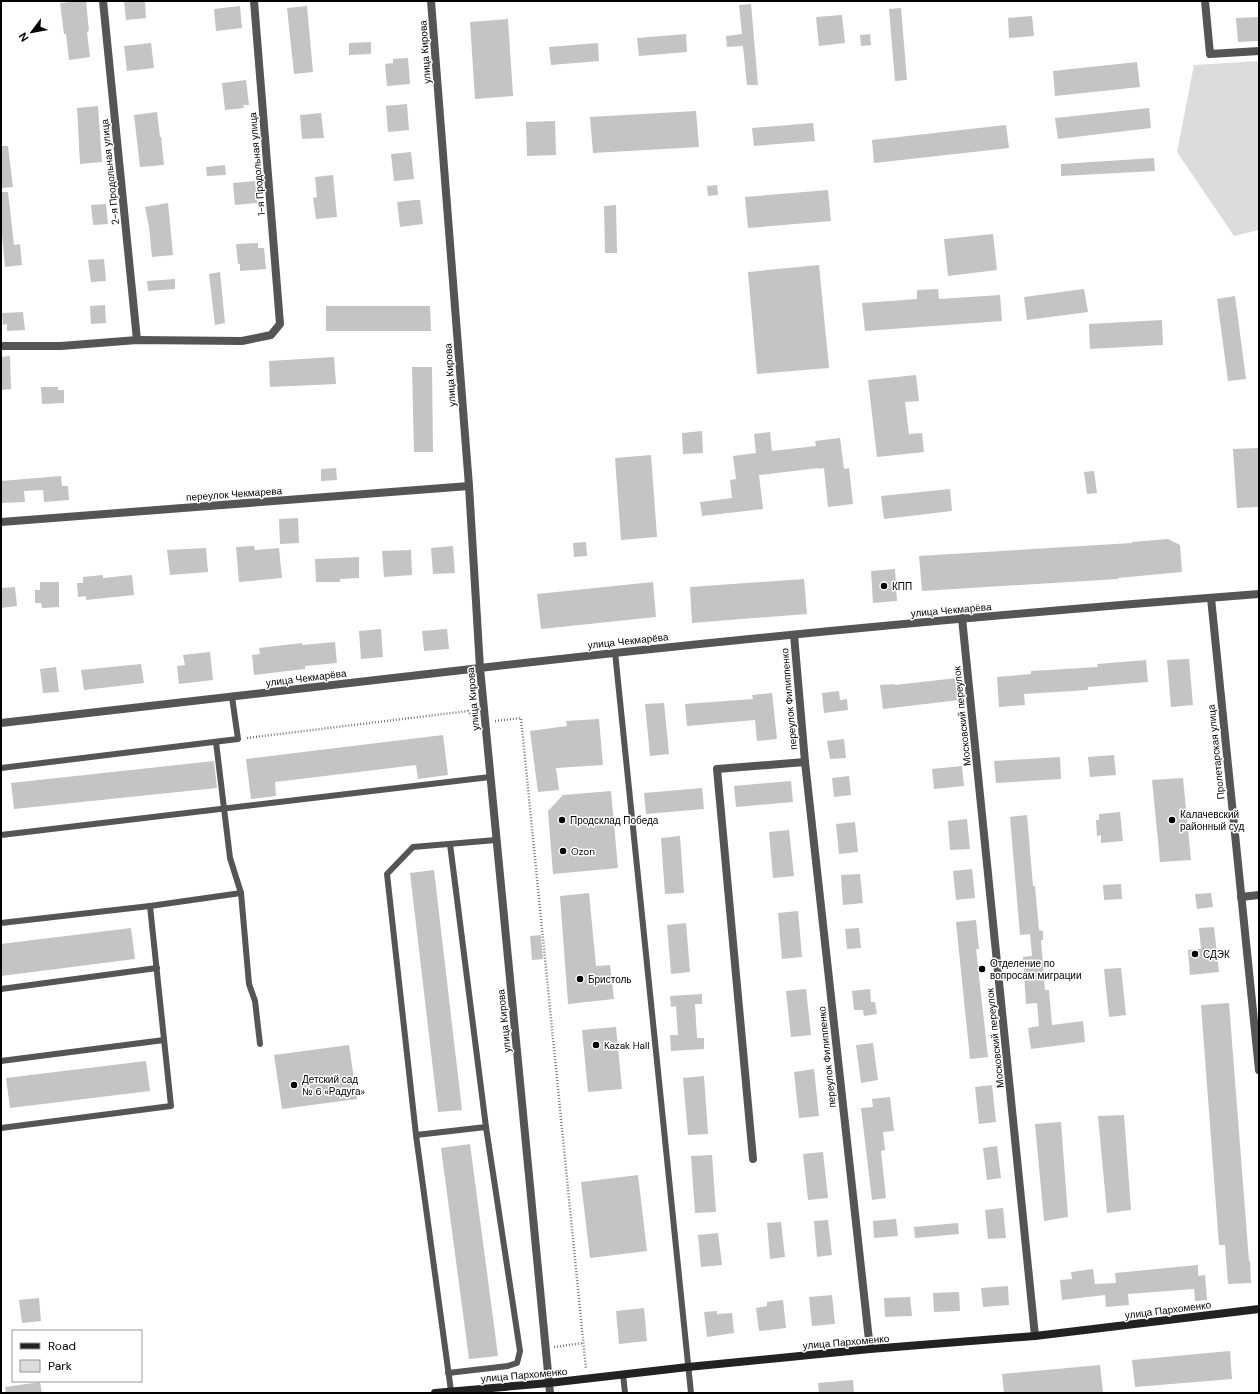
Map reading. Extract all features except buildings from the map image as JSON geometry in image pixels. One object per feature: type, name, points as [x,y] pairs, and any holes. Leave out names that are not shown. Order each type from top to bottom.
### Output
[{"type":"main road","name":"улица Пархоменко","points":[[435,1393],[549,1384],[623,1374],[870,1349],[1035,1336],[1259,1309]]},
{"type":"street","name":"2-я Продольная улица","points":[[104,1],[137,340]]},
{"type":"street","name":"1-я Продольная улица","points":[[137,340],[242,341],[271,335],[280,324],[254,1]]},
{"type":"street","name":"улица Кирова","points":[[431,1],[469,486],[480,668],[550,1393]]},
{"type":"street","points":[[1205,1],[1210,54],[1259,51]]},
{"type":"street","points":[[1,346],[61,346],[137,340]]},
{"type":"street","name":"переулок Чекмарева","points":[[1,522],[469,486]]},
{"type":"street","name":"улица Чекмарёва","points":[[1,723],[615,652],[962,618],[1259,594]]},
{"type":"street","name":"Пролетарская улица","points":[[1211,598],[1259,1070]]},
{"type":"street","name":"Московский переулок","points":[[962,618],[1035,1336]]},
{"type":"street","name":"переулок Филиппенко","points":[[794,635],[805,762],[870,1349]]},
{"type":"street","name":"переулок Филиппенко","points":[[753,1159],[717,769],[805,762]]},
{"type":"street","points":[[1241,897],[1259,895]]},
{"type":"lane","points":[[615,652],[690,1393]]},
{"type":"lane","points":[[1,768],[238,739],[232,697]]},
{"type":"lane","points":[[216,742],[230,858],[241,893],[249,984],[255,1001],[260,1044]]},
{"type":"lane","points":[[1,835],[490,777]]},
{"type":"lane","points":[[450,1392],[416,1135],[387,874],[413,847],[496,840]]},
{"type":"lane","points":[[448,1373],[508,1366],[517,1363],[520,1351],[486,1126],[450,844]]},
{"type":"lane","points":[[1,924],[150,906],[241,893]]},
{"type":"lane","points":[[1,1128],[171,1106],[150,906]]},
{"type":"lane","points":[[1,989],[157,968]]},
{"type":"lane","points":[[1,1062],[164,1040]]},
{"type":"lane","points":[[416,1135],[486,1126]]},
{"type":"lane","points":[[623,1374],[625,1393]]},
{"type":"green space","points":[[1259,61],[1259,230],[1234,236],[1177,152],[1194,65]]},
{"type":"place","name":"КПП","points":[[884,586]]},
{"type":"place","name":"Продсклад Победа","points":[[562,820]]},
{"type":"place","name":"Калачевский районный суд","points":[[1172,820]]},
{"type":"place","name":"Ozon","points":[[563,851]]},
{"type":"place","name":"СДЭК","points":[[1195,954]]},
{"type":"place","name":"Отделение по вопросам миграции","points":[[982,969]]},
{"type":"place","name":"Бристоль","points":[[580,979]]},
{"type":"place","name":"Kazak Hall","points":[[596,1045]]},
{"type":"place","name":"Детский сад № 6 «Радуга»","points":[[294,1085]]}]
